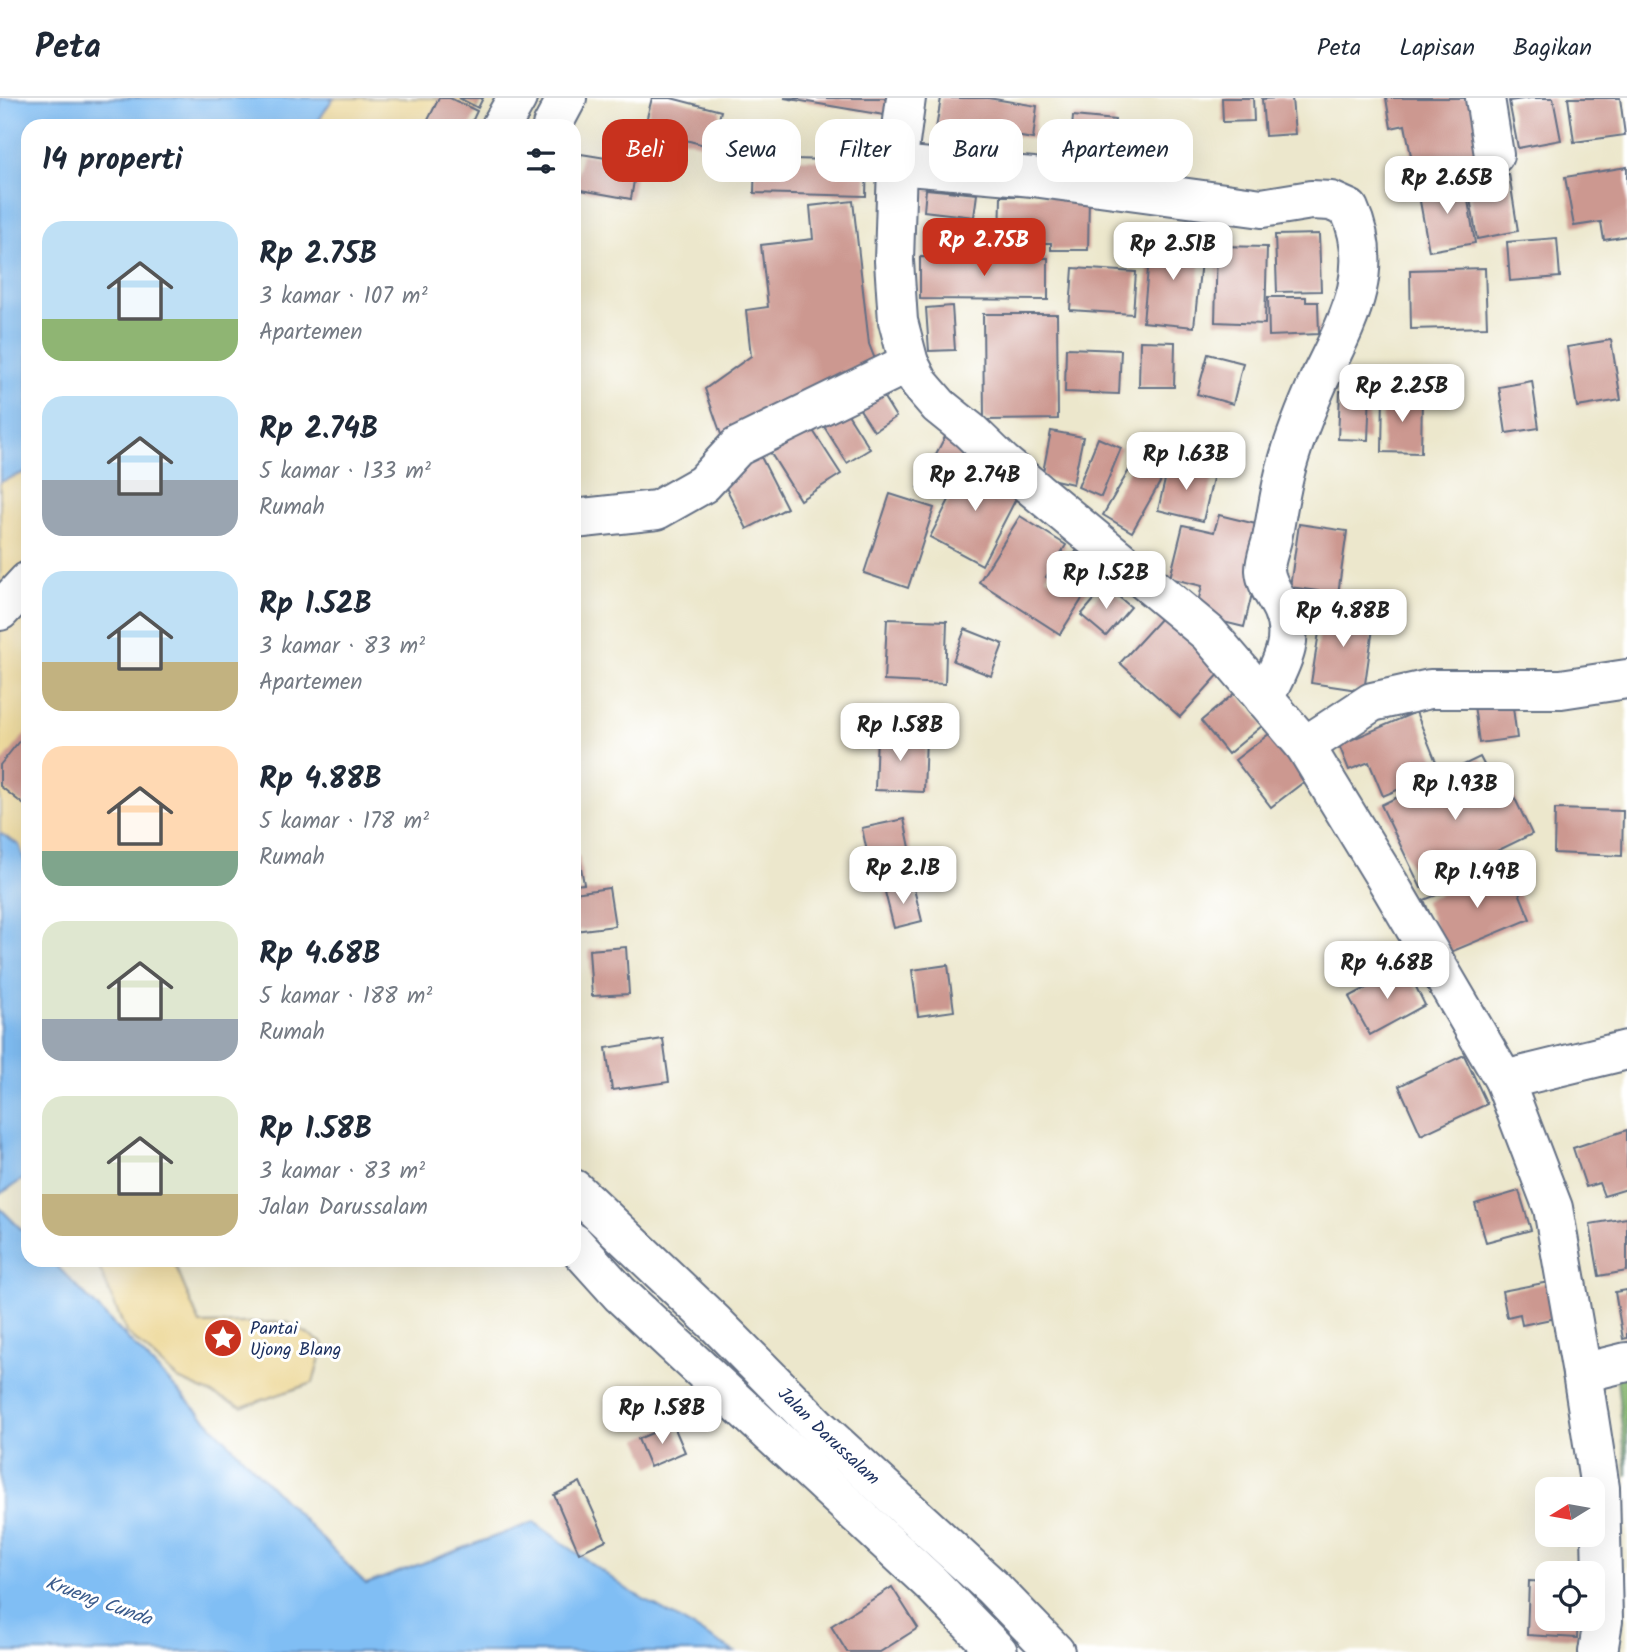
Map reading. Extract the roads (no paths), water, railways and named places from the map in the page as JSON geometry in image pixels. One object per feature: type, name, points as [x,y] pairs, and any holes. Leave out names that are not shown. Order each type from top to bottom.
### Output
[{"type":"street","points":[[505,119],[517,98]]},
{"type":"street","points":[[556,119],[567,98]]},
{"type":"street","points":[[903,119],[906,98]]},
{"type":"street","points":[[1485,98],[1494,155]]},
{"type":"street","points":[[915,167],[1034,177],[1262,208],[1311,200],[1331,201],[1349,209],[1362,249],[1359,282],[1343,331],[1318,383],[1287,466],[1265,569],[1270,589],[1286,619],[1289,636],[1286,650],[1264,699]]},
{"type":"street","points":[[897,182],[895,273],[898,321],[909,363],[920,384],[939,406],[1049,502],[1208,633],[1305,746],[1504,1080],[1553,1208],[1582,1373],[1600,1488],[1602,1621],[1598,1652]]},
{"type":"street","points":[[581,518],[657,510],[703,484],[737,447],[909,363]]},
{"type":"street","points":[[0,611],[21,588]]},
{"type":"street","points":[[1305,746],[1373,702],[1430,689],[1561,689],[1627,679]]},
{"type":"street","points":[[1504,1080],[1627,1050]]},
{"type":"street","name":"Jalan Darussalam","points":[[581,1196],[715,1323],[808,1443],[932,1584],[999,1652]]},
{"type":"street","name":"Jalan Darussalam","points":[[581,1251],[620,1294],[992,1587],[1055,1652]]},
{"type":"street","points":[[1582,1373],[1627,1362]]},
{"type":"water","points":[[0,98],[333,98],[320,119],[21,119],[21,474],[0,482]]},
{"type":"water","points":[[0,833],[19,845],[21,851],[21,1180],[0,1194]]},
{"type":"water","name":"Krueng Cunda","points":[[0,1208],[21,1229],[21,1267],[58,1267],[366,1584],[534,1522],[628,1590],[735,1652],[0,1652]]},
{"type":"place","name":"Pantai Ujong Blang","points":[[223,1338]]}]
